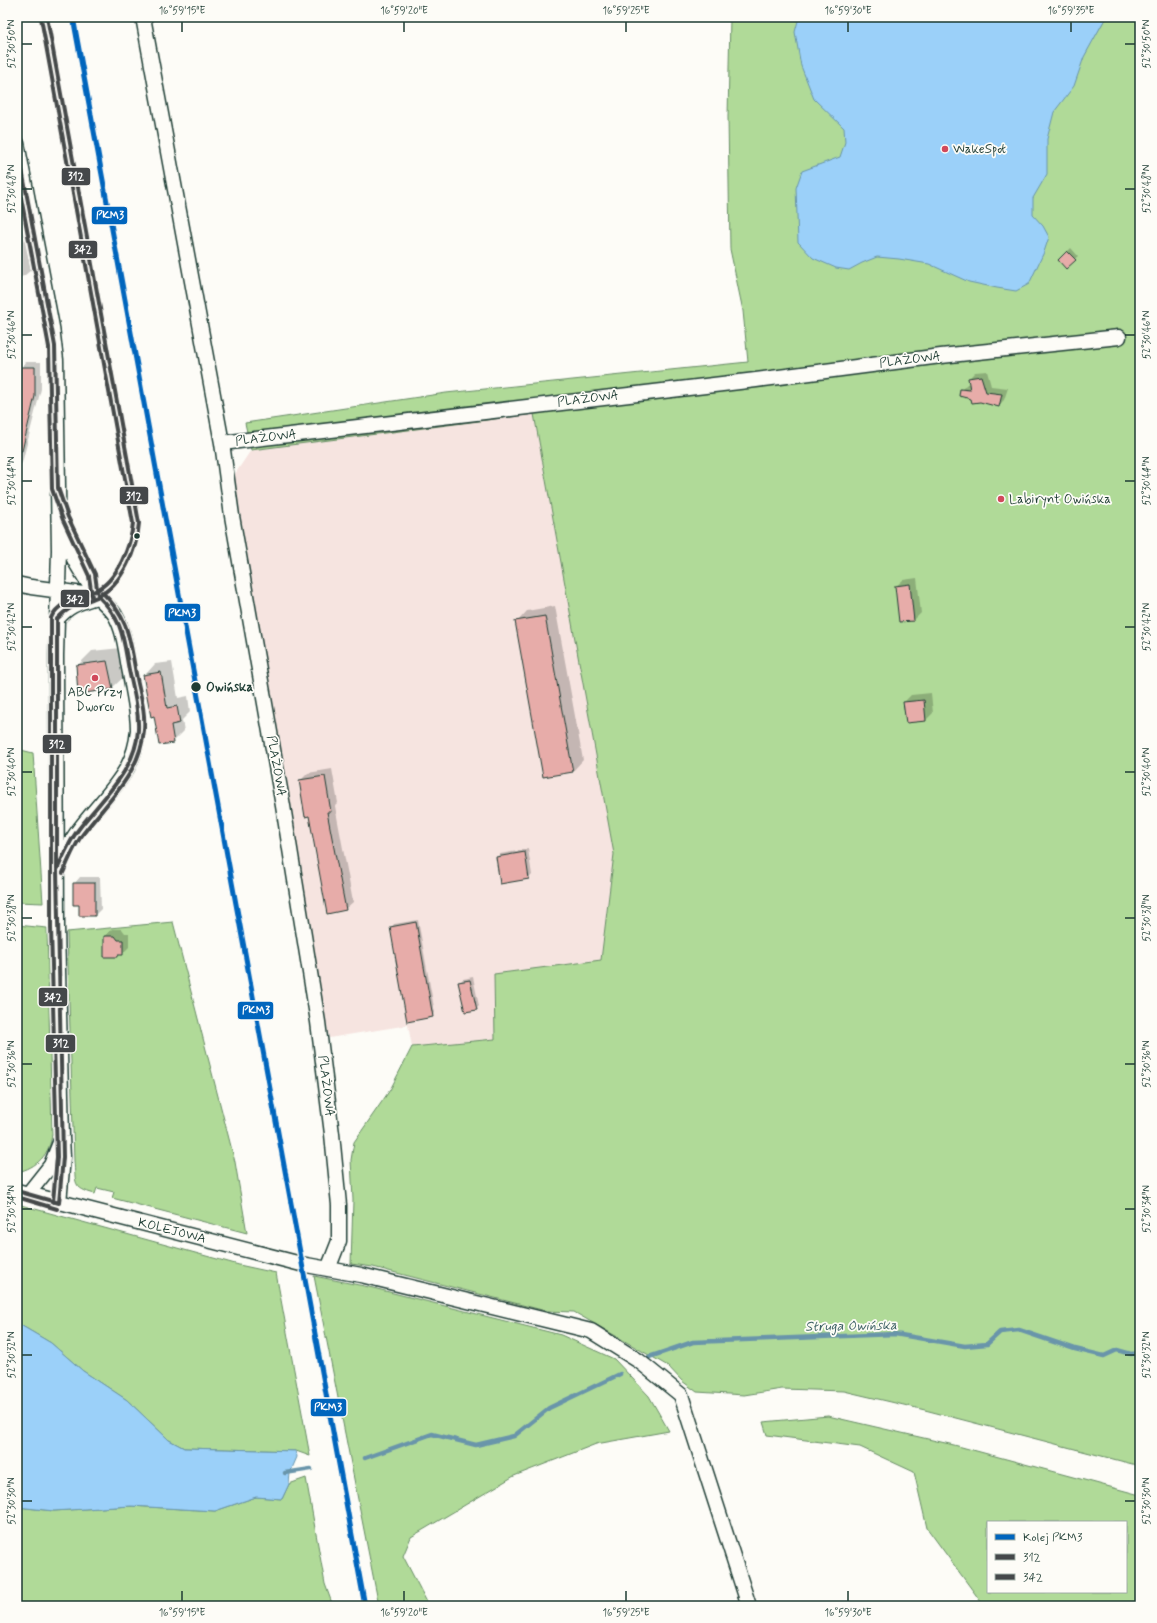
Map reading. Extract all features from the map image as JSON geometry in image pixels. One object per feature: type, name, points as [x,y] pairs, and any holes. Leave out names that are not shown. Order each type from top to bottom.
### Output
[{"type":"street","points":[[142,17],[222,443]]},
{"type":"street","points":[[17,143],[55,346],[58,520],[57,870],[62,1138],[64,1157],[59,1202]]},
{"type":"street","name":"PLAŻOWA","points":[[328,1269],[335,1254],[340,1232],[336,1171],[325,1078],[308,959],[233,524],[222,443],[756,380],[934,356],[1119,338]]},
{"type":"street","points":[[57,870],[69,844],[83,823],[127,768],[132,756],[138,731],[135,702],[122,632],[114,613],[98,596],[74,561],[58,520]]},
{"type":"street","points":[[17,584],[98,596]]},
{"type":"street","points":[[57,619],[64,610],[73,604],[98,596]]},
{"type":"street","points":[[58,812],[70,821],[83,823]]},
{"type":"street","points":[[23,1193],[51,1165],[62,1138]]},
{"type":"street","name":"KOLEJOWA","points":[[23,1193],[293,1262],[361,1275],[591,1331],[639,1361],[681,1395],[749,1606]]},
{"type":"shaded area","points":[[534,414],[614,854],[601,960],[494,974],[495,1039],[412,1047],[408,1025],[329,1038],[231,480],[251,450]]},
{"type":"green space","points":[[730,17],[994,17],[1083,57],[1106,17],[1140,17],[1140,1466],[925,1410],[844,1391],[782,1389],[744,1395],[697,1392],[682,1381],[668,1366],[574,1312],[546,1311],[373,1267],[351,1264],[353,1200],[351,1160],[354,1142],[390,1090],[412,1047],[495,1039],[494,974],[601,960],[614,854],[534,414],[251,450],[245,423],[446,393],[748,362],[743,311],[730,249],[728,117]]},
{"type":"green space","points":[[17,749],[33,753],[43,903],[17,902]]},
{"type":"green space","points":[[173,922],[235,1162],[247,1233],[112,1198],[114,1192],[97,1188],[95,1194],[88,1192],[79,1187],[75,1180],[67,932]]},
{"type":"green space","points":[[17,925],[47,928],[52,1134],[48,1148],[41,1159],[31,1167],[17,1172]]},
{"type":"green space","points":[[17,1204],[239,1265],[276,1273],[310,1456],[296,1451],[184,1448],[169,1440],[127,1400],[83,1371],[51,1343],[17,1323]]},
{"type":"green space","points":[[314,1276],[369,1287],[561,1335],[614,1359],[649,1396],[669,1431],[596,1444],[514,1476],[411,1537],[403,1556],[429,1606],[379,1606]]},
{"type":"green space","points":[[828,1416],[954,1445],[1140,1495],[1140,1606],[984,1606],[927,1528],[914,1472],[860,1447],[767,1435],[763,1422]]},
{"type":"green space","points":[[306,1478],[325,1584],[333,1606],[17,1606],[17,1507],[54,1511],[131,1506],[215,1511],[256,1497],[282,1499],[289,1484]]},
{"type":"water","name":"WakeSpot","points":[[799,17],[1106,17],[1084,57],[1074,86],[1054,112],[1047,139],[1047,174],[1033,198],[1033,215],[1043,226],[1049,237],[1044,252],[1029,284],[1016,291],[997,288],[969,282],[929,264],[877,257],[849,270],[836,268],[813,258],[798,242],[796,188],[802,171],[840,157],[845,142],[844,128],[814,99],[801,66],[795,32]]},
{"type":"water","points":[[17,1323],[51,1343],[83,1371],[127,1400],[169,1440],[184,1448],[296,1451],[297,1457],[290,1473],[289,1484],[282,1499],[256,1497],[215,1511],[131,1506],[54,1511],[17,1507]]},
{"type":"building","points":[[1067,251],[1076,260],[1066,269],[1058,260]]},
{"type":"building","points":[[20,367],[35,367],[35,396],[22,451],[17,450],[17,412],[20,413]]},
{"type":"building","points":[[981,376],[986,392],[1002,394],[999,407],[980,402],[972,403],[971,399],[959,396],[960,389],[970,390],[968,378]]},
{"type":"building","points":[[910,584],[914,621],[899,622],[895,586]]},
{"type":"building","points":[[545,616],[573,772],[543,777],[515,621]]},
{"type":"building","name":"ABC Przy Dworcu","points":[[107,661],[113,689],[78,694],[76,665]]},
{"type":"building","points":[[161,672],[167,708],[177,706],[180,723],[171,725],[174,743],[159,745],[154,716],[151,717],[143,675]]},
{"type":"building","points":[[924,700],[926,721],[906,723],[903,702]]},
{"type":"building","points":[[325,776],[331,812],[327,812],[346,910],[327,914],[309,816],[305,817],[299,780]]},
{"type":"building","points":[[525,852],[529,879],[500,884],[496,857]]},
{"type":"building","points":[[73,883],[95,883],[95,916],[79,916],[79,905],[73,905]]},
{"type":"building","points":[[416,922],[433,1017],[407,1022],[390,927]]},
{"type":"building","points":[[104,936],[115,936],[118,940],[123,940],[123,955],[118,955],[118,957],[104,957]]},
{"type":"building","points":[[470,980],[477,1010],[465,1012],[458,982]]},
{"type":"waterway","name":"Struga Owińska","points":[[649,1357],[693,1342],[895,1334],[965,1346],[987,1344],[1000,1332],[1019,1330],[1075,1349],[1104,1356],[1117,1350],[1131,1354],[1140,1353]]},
{"type":"waterway","points":[[365,1458],[432,1434],[476,1445],[514,1436],[549,1408],[620,1374]]},
{"type":"waterway","points":[[285,1473],[311,1469]]},
{"type":"rail line","name":"PKM3","points":[[73,17],[365,1606]]},
{"type":"transit line","name":"312","points":[[47,17],[139,523],[138,533],[132,554],[127,565],[114,584],[97,597],[67,610],[57,619]]},
{"type":"transit line","name":"342","points":[[41,18],[133,523],[132,532],[122,562],[110,579],[95,591],[64,604],[54,612],[51,618],[51,927],[57,1157],[53,1202]]},
{"type":"transit line","name":"312","points":[[17,143],[55,346],[58,488],[68,517],[95,574],[98,596]]},
{"type":"transit line","name":"342","points":[[17,176],[49,347],[52,489],[63,520],[89,576],[92,597]]},
{"type":"transit line","name":"342","points":[[63,873],[80,838],[129,775],[136,761],[144,730],[143,706],[129,636],[122,618],[102,592]]},
{"type":"transit line","name":"312","points":[[59,1203],[63,1157],[57,870],[66,849],[75,835],[87,818],[116,784],[131,759],[136,745],[138,730],[138,715],[121,630],[113,613],[98,596]]},
{"type":"transit line","name":"312","points":[[57,619],[57,869]]},
{"type":"transit line","name":"312","points":[[17,1191],[59,1203]]},
{"type":"transit line","name":"342","points":[[17,1197],[57,1209]]},
{"type":"place","name":"WakeSpot","points":[[945,149]]},
{"type":"place","name":"Labirynt Owińska","points":[[1001,499]]},
{"type":"place","name":"ABC Przy Dworcu","points":[[95,678]]},
{"type":"place","name":"Owińska","points":[[196,687]]}]
